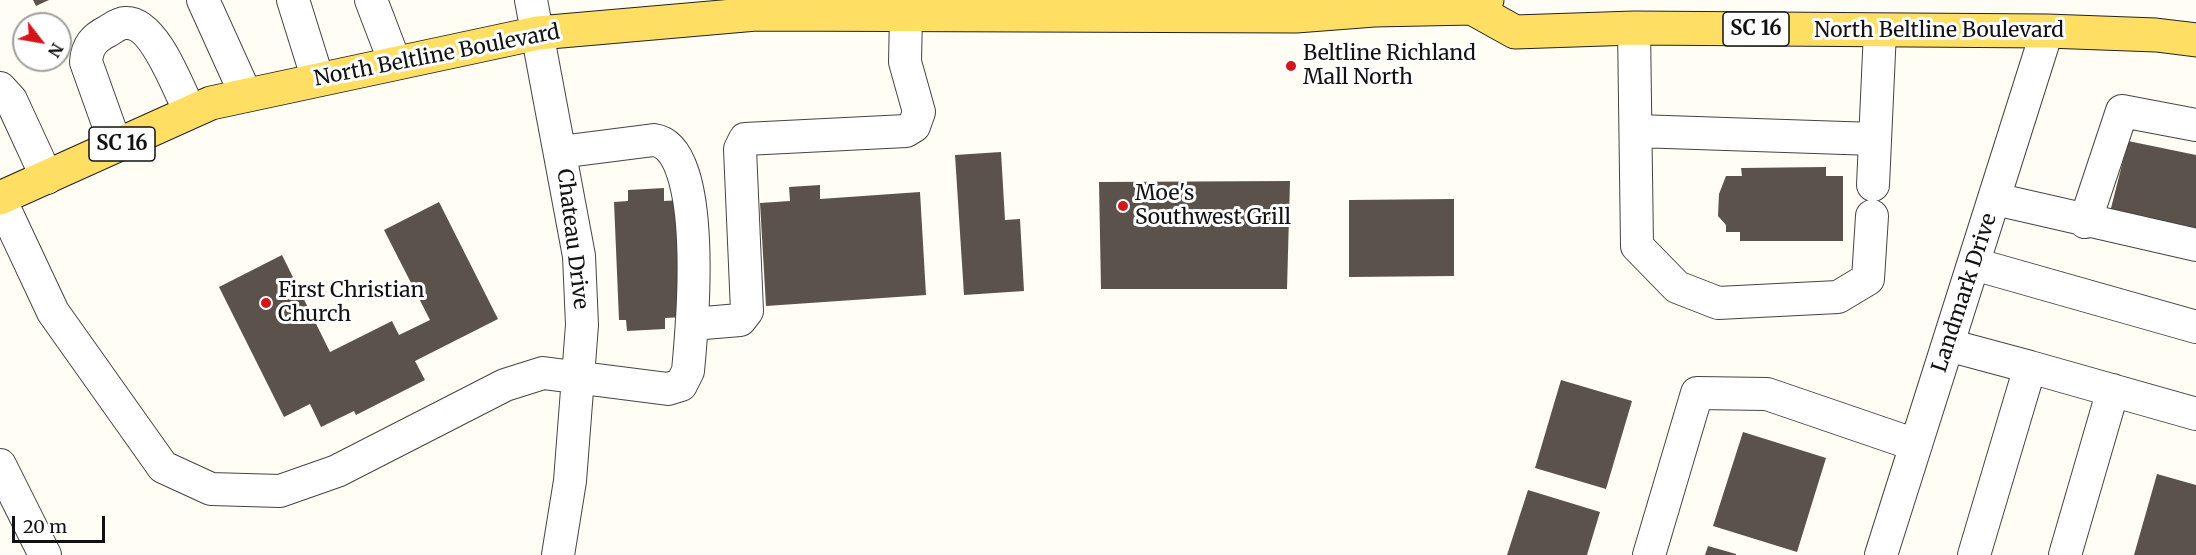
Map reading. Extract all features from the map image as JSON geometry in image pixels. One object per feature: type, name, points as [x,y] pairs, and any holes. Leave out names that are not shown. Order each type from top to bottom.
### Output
[{"type":"main road","name":"North Beltline Boulevard","points":[[0,199],[211,103],[538,33],[672,11],[906,15],[1479,4],[1515,32],[1634,28],[2047,31],[2156,35],[2196,40]]},
{"type":"street","points":[[202,0],[246,95]]},
{"type":"street","points":[[293,0],[318,80]]},
{"type":"street","points":[[371,0],[395,63]]},
{"type":"street","name":"Chateau Drive","points":[[531,0],[579,256],[582,325],[565,554]]},
{"type":"street","points":[[692,324],[740,320],[747,311],[740,149],[745,139],[906,131],[914,126],[920,112],[905,62],[906,15]]},
{"type":"street","points":[[116,147],[86,62],[86,51],[95,38],[124,23],[136,25],[151,35],[190,112]]},
{"type":"street","points":[[1634,28],[1637,246],[1677,287],[1718,303],[1838,297],[1868,279],[1872,216]]},
{"type":"street","points":[[1873,185],[1880,31]]},
{"type":"street","name":"Landmark Drive","points":[[1881,555],[2047,31]]},
{"type":"street","points":[[0,88],[11,100],[47,178]]},
{"type":"street","points":[[2085,222],[2122,111],[2196,125]]},
{"type":"street","points":[[1637,131],[1874,139]]},
{"type":"street","points":[[0,199],[53,312],[163,467],[211,489],[280,491],[337,471],[505,386],[543,373],[579,380],[668,389],[681,385],[688,371],[692,324],[694,236],[685,180],[674,149],[664,141],[654,140],[560,152]]},
{"type":"street","points":[[1995,200],[2085,222],[2196,245]]},
{"type":"street","points":[[1974,264],[2196,327]]},
{"type":"street","points":[[1948,345],[2196,414]]},
{"type":"street","points":[[1974,555],[2030,367]]},
{"type":"street","points":[[2065,555],[2113,390]]},
{"type":"street","points":[[1649,555],[1697,393],[1767,394],[1916,445]]},
{"type":"street","points":[[0,465],[45,555]]},
{"type":"building","points":[[33,0],[49,0],[36,6]]},
{"type":"building","points":[[2128,141],[2196,155],[2196,232],[2109,216]]},
{"type":"building","points":[[1001,152],[1005,220],[1020,219],[1024,291],[964,295],[955,155]]},
{"type":"building","points":[[1826,167],[1826,176],[1843,176],[1843,241],[1740,241],[1740,232],[1726,232],[1726,225],[1718,216],[1719,194],[1726,176],[1742,176],[1741,168]]},
{"type":"building","points":[[1290,181],[1287,289],[1101,289],[1099,182]]},
{"type":"building","points":[[820,185],[820,199],[920,192],[926,295],[766,306],[760,203],[790,201],[789,187]]},
{"type":"building","points":[[664,188],[664,201],[680,200],[684,317],[665,318],[665,329],[627,331],[626,320],[619,320],[614,202],[628,201],[628,190]]},
{"type":"building","points":[[1454,199],[1454,276],[1349,277],[1349,200]]},
{"type":"building","name":"First Christian Church","points":[[439,202],[498,319],[415,361],[425,380],[356,415],[354,411],[321,427],[310,404],[284,417],[219,287],[282,255],[330,352],[392,321],[399,335],[430,320],[384,230]]},
{"type":"building","points":[[1561,380],[1632,401],[1606,489],[1535,468]]},
{"type":"building","points":[[1743,432],[1826,458],[1797,552],[1713,526]]},
{"type":"building","points":[[2157,474],[2196,485],[2196,555],[2134,555]]},
{"type":"building","points":[[1528,490],[1600,512],[1587,555],[1507,555]]},
{"type":"building","points":[[1708,546],[1736,554],[1736,555],[1705,555]]},
{"type":"place","name":"Beltline Richland Mall North","points":[[1291,66]]},
{"type":"place","name":"Moe's Southwest Grill","points":[[1123,206]]},
{"type":"place","name":"First Christian Church","points":[[266,303]]}]
